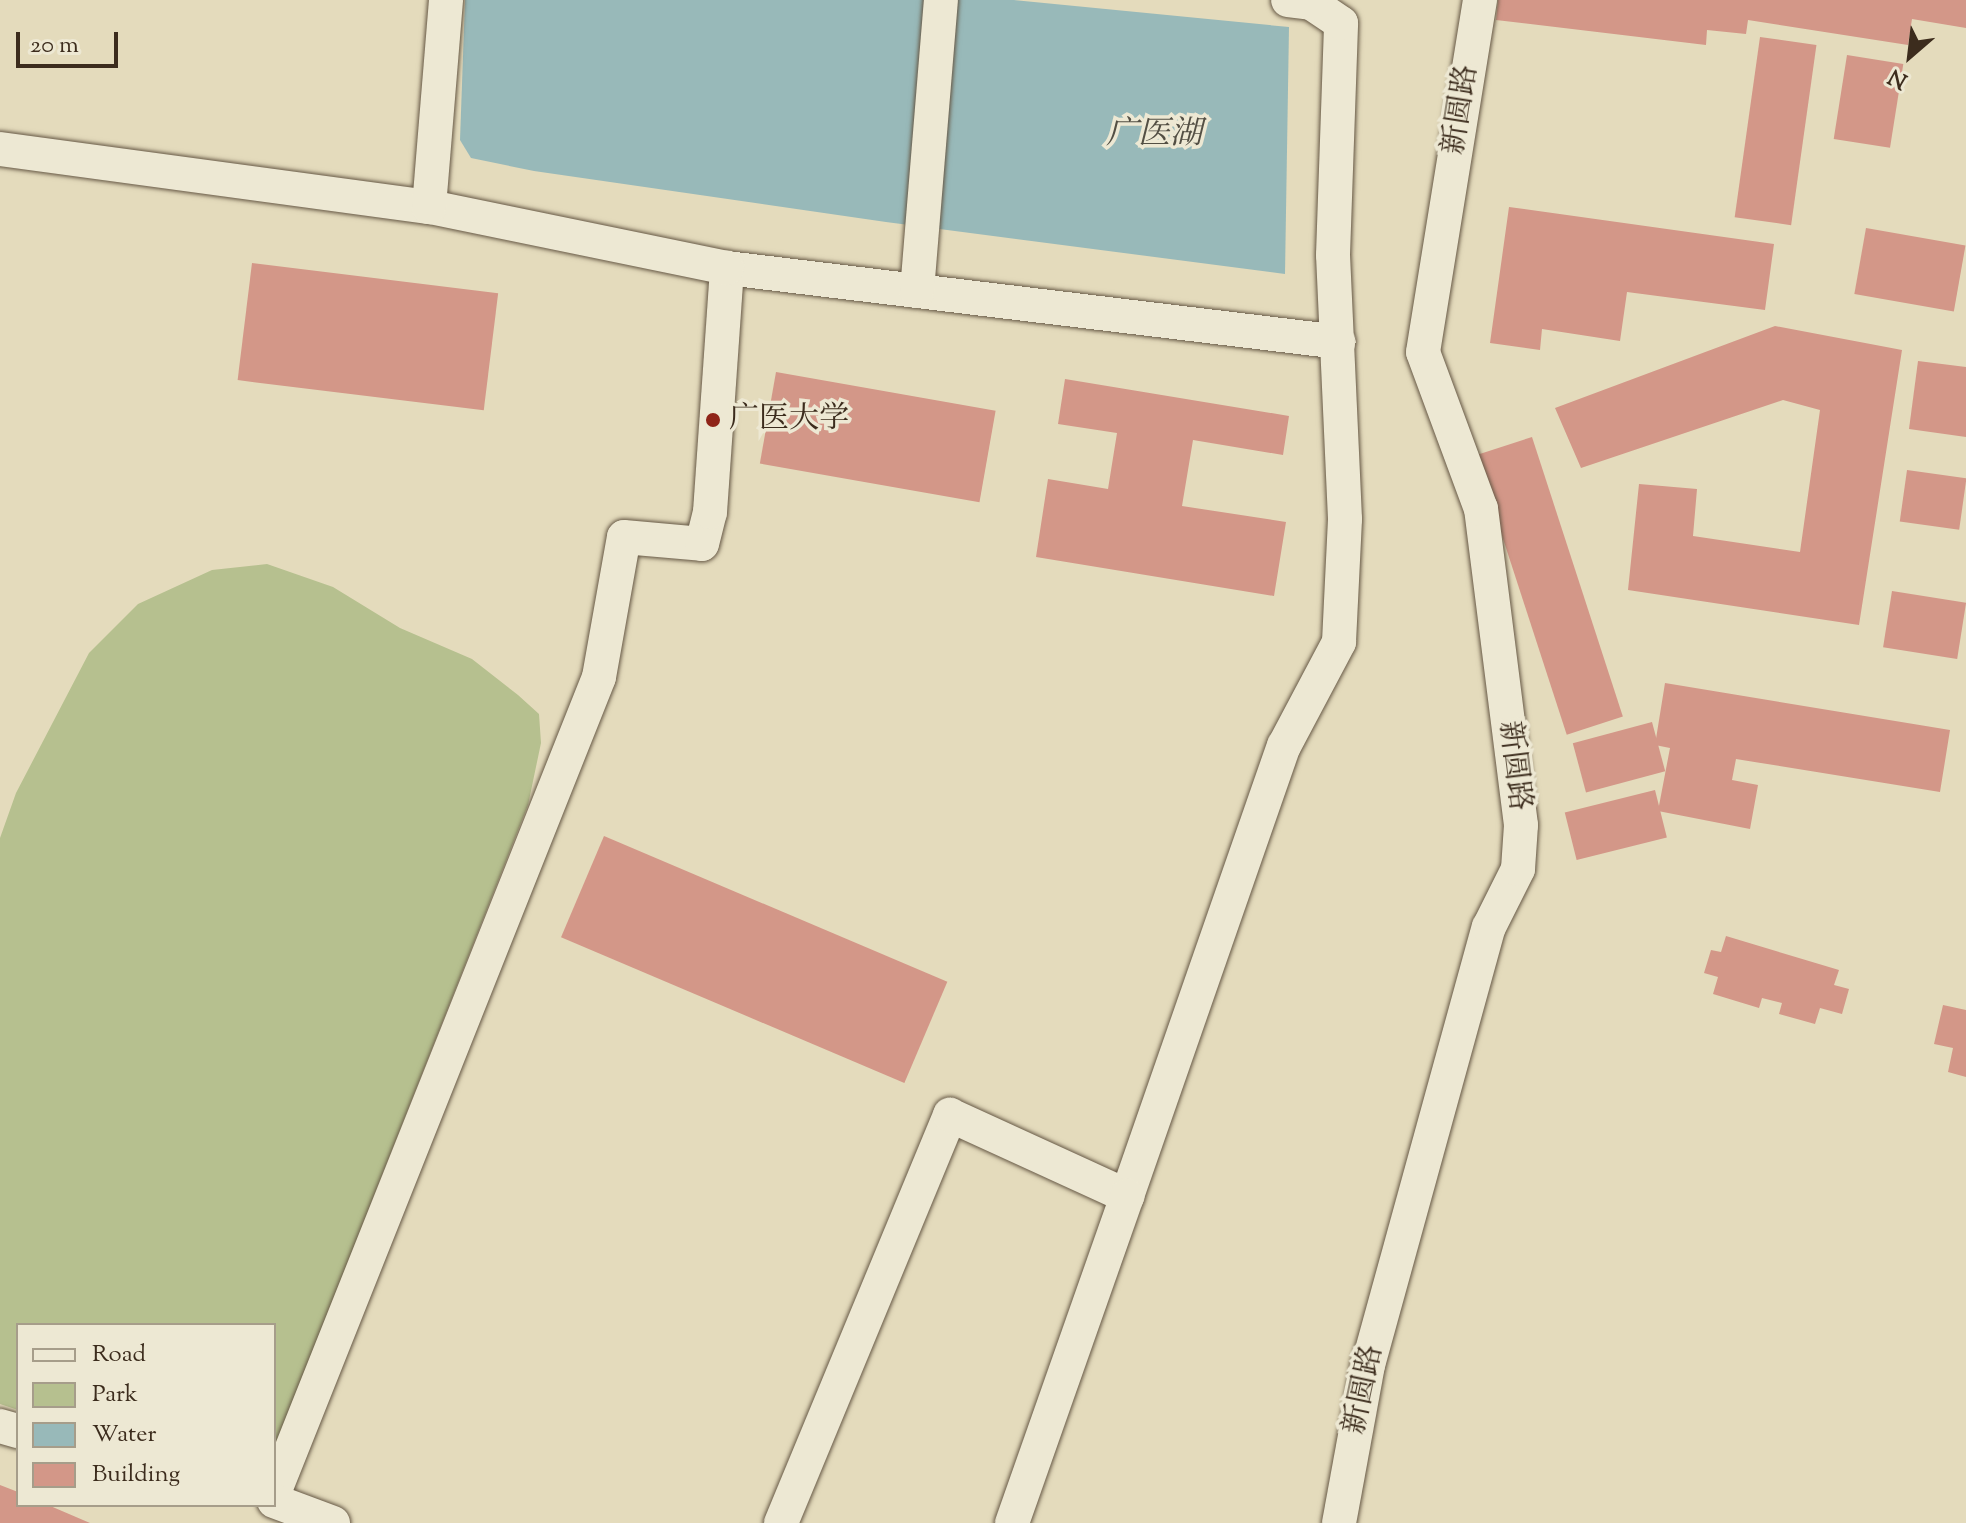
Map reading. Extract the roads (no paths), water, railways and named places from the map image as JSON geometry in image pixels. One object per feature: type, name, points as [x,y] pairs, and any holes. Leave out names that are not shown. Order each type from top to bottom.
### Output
[{"type":"street","points":[[429,207],[446,0]]},
{"type":"street","points":[[917,291],[941,0]]},
{"type":"street","points":[[1012,1523],[1284,746],[1339,642],[1345,519],[1333,255],[1341,23],[1311,3],[1288,0]]},
{"type":"street","name":"新圆路","points":[[1339,1523],[1372,1350],[1489,927],[1518,869],[1521,825],[1481,509],[1423,352],[1480,0]]},
{"type":"street","points":[[0,149],[429,207],[727,268],[1339,342]]},
{"type":"street","points":[[276,1488],[599,677],[624,537],[702,544],[710,512],[727,268]]},
{"type":"street","points":[[781,1523],[950,1115],[1127,1196]]},
{"type":"street","points":[[276,1502],[333,1523]]},
{"type":"water","name":"广医湖","points":[[465,0],[1014,0],[1289,27],[1285,274],[886,222],[534,171],[471,158],[460,140]]},
{"type":"place","name":"广医大学","points":[[713,420]]}]
